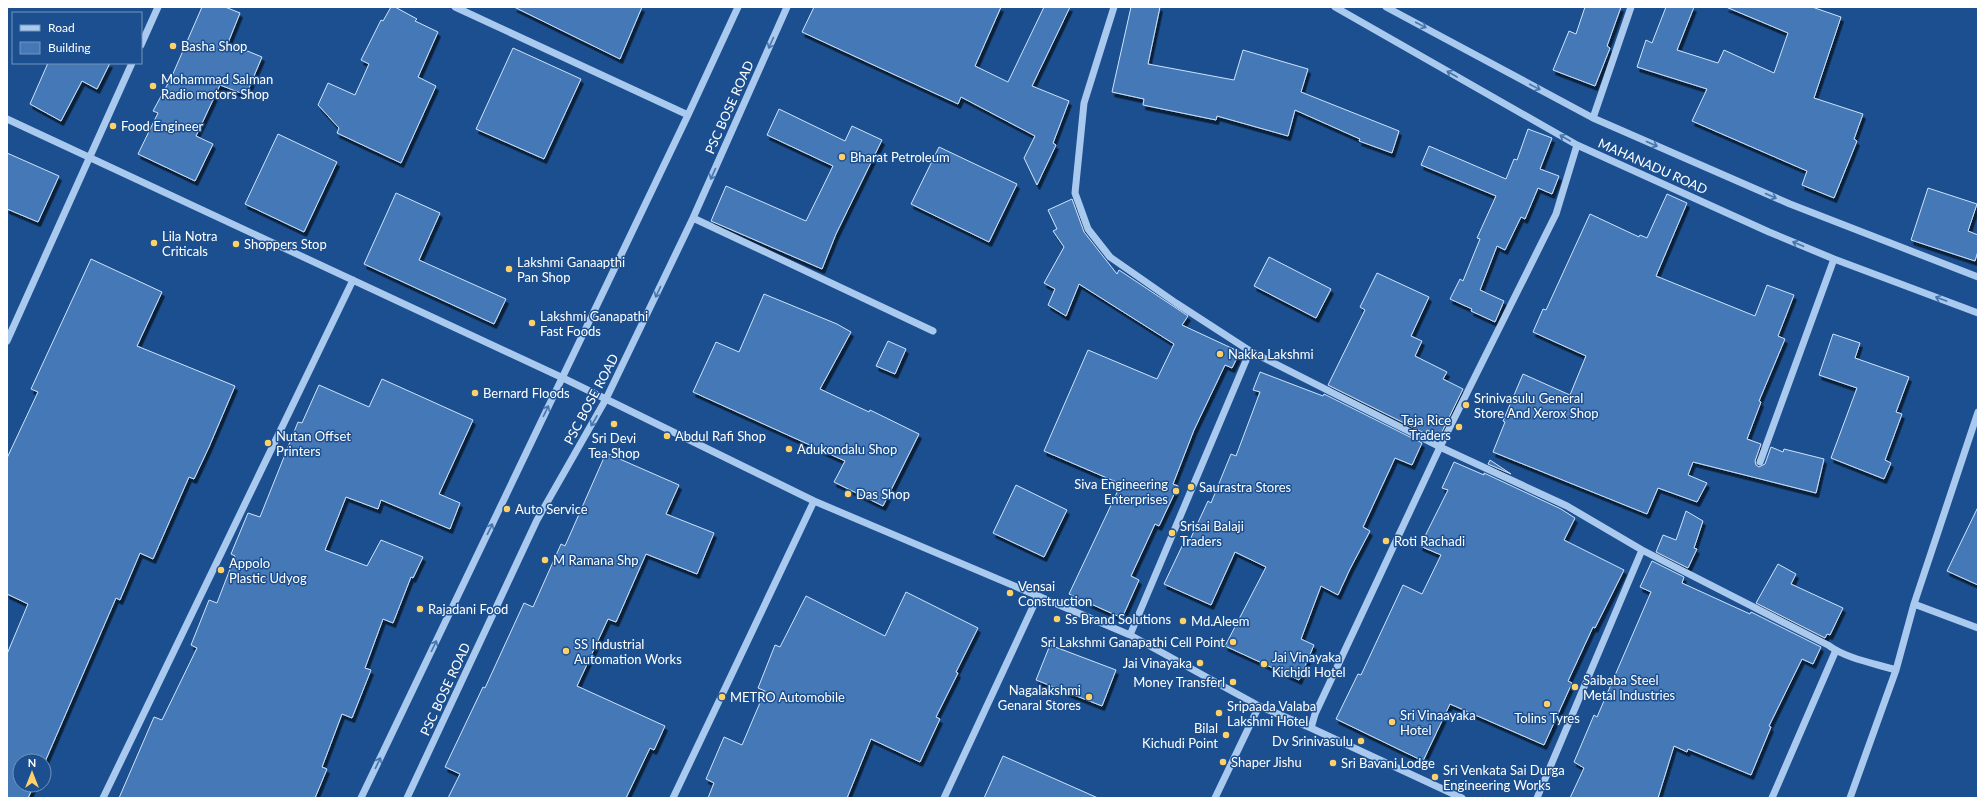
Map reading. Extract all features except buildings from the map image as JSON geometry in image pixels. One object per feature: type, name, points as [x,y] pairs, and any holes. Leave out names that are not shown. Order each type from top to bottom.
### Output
[{"type":"street","points":[[142,43],[158,7]]},
{"type":"street","points":[[455,7],[688,115]]},
{"type":"street","points":[[361,798],[563,378],[738,7]]},
{"type":"street","name":"PSC BOSE ROAD","points":[[407,798],[537,520],[606,399],[693,218],[787,7]]},
{"type":"street","points":[[1114,7],[1084,103],[1075,193],[1088,229],[1110,257],[1176,303],[1250,351],[1440,447],[1555,500],[1642,550],[1848,656],[1896,670]]},
{"type":"street","name":"MAHANADU ROAD","points":[[1335,7],[1576,145],[1769,232],[1834,259],[1978,313]]},
{"type":"street","name":"MAHANADU ROAD","points":[[1386,7],[1593,118],[1790,204],[1978,277]]},
{"type":"street","points":[[1593,118],[1631,7]]},
{"type":"street","points":[[7,341],[132,64]]},
{"type":"street","points":[[7,119],[563,378],[814,500],[1130,635],[1260,706],[1462,798]]},
{"type":"street","points":[[1311,728],[1318,707],[1440,447],[1556,214],[1576,145]]},
{"type":"street","points":[[693,218],[933,331]]},
{"type":"street","points":[[1760,462],[1834,259]]},
{"type":"street","points":[[103,798],[352,280]]},
{"type":"street","points":[[1130,635],[1250,351]]},
{"type":"street","points":[[1850,798],[1896,670],[1914,604],[1978,412]]},
{"type":"street","points":[[673,798],[814,500]]},
{"type":"street","points":[[1538,798],[1642,550]]},
{"type":"street","points":[[944,798],[1038,596]]},
{"type":"street","points":[[1914,604],[1978,628]]},
{"type":"street","points":[[1772,798],[1836,650]]},
{"type":"street","points":[[1215,798],[1260,706]]},
{"type":"place","name":"Basha Shop","points":[[173,46]]},
{"type":"place","name":"Mohammad Salman Radio motors Shop","points":[[153,86]]},
{"type":"place","name":"Food Engineer","points":[[113,126]]},
{"type":"place","name":"Bharat Petroleum","points":[[842,157]]},
{"type":"place","name":"Lila Notra Criticals","points":[[154,243]]},
{"type":"place","name":"Shoppers Stop","points":[[236,244]]},
{"type":"place","name":"Lakshmi Ganaapthi Pan Shop","points":[[509,269]]},
{"type":"place","name":"Lakshmi Ganapathi Fast Foods","points":[[532,323]]},
{"type":"place","name":"Nakka Lakshmi","points":[[1220,354]]},
{"type":"place","name":"Bernard Floods","points":[[475,393]]},
{"type":"place","name":"Srinivasulu General Store And Xerox Shop","points":[[1466,405]]},
{"type":"place","name":"Sri Devi Tea Shop","points":[[614,424]]},
{"type":"place","name":"Teja Rice Traders","points":[[1459,427]]},
{"type":"place","name":"Abdul Rafi Shop","points":[[667,436]]},
{"type":"place","name":"Nutan Offset Printers","points":[[268,443]]},
{"type":"place","name":"Adukondalu Shop","points":[[789,449]]},
{"type":"place","name":"Saurastra Stores","points":[[1191,487]]},
{"type":"place","name":"Siva Engineering Enterprises","points":[[1176,491]]},
{"type":"place","name":"Das Shop","points":[[848,494]]},
{"type":"place","name":"Auto Service","points":[[507,509]]},
{"type":"place","name":"Srisai Balaji Traders","points":[[1172,533]]},
{"type":"place","name":"Roti Rachadi","points":[[1386,541]]},
{"type":"place","name":"M Ramana Shp","points":[[545,560]]},
{"type":"place","name":"Appolo Plastic Udyog","points":[[221,570]]},
{"type":"place","name":"Vensai Construction","points":[[1010,593]]},
{"type":"place","name":"Rajadani Food","points":[[420,609]]},
{"type":"place","name":"Ss Brand Solutions","points":[[1057,619]]},
{"type":"place","name":"Md.Aleem","points":[[1183,621]]},
{"type":"place","name":"Sri Lakshmi Ganapathi Cell Point","points":[[1233,642]]},
{"type":"place","name":"SS Industrial Automation Works","points":[[566,651]]},
{"type":"place","name":"Jai Vinayaka","points":[[1200,663]]},
{"type":"place","name":"Jai Vinayaka Kichidi Hotel","points":[[1264,664]]},
{"type":"place","name":"Money Transferl","points":[[1233,682]]},
{"type":"place","name":"Saibaba Steel Metal Industries","points":[[1575,687]]},
{"type":"place","name":"METRO Automobile","points":[[722,697]]},
{"type":"place","name":"Nagalakshmi Genaral Stores","points":[[1089,697]]},
{"type":"place","name":"Tolins Tyres","points":[[1547,704]]},
{"type":"place","name":"Sripaada Valaba Lakshmi Hotel","points":[[1219,713]]},
{"type":"place","name":"Sri Vinaayaka Hotel","points":[[1392,722]]},
{"type":"place","name":"Bilal Kichudi Point","points":[[1226,735]]},
{"type":"place","name":"Dv Srinivasulu","points":[[1361,741]]},
{"type":"place","name":"Shaper Jishu","points":[[1223,762]]},
{"type":"place","name":"Sri Bavani Lodge","points":[[1333,763]]},
{"type":"place","name":"Sri Venkata Sai Durga Engineering Works","points":[[1435,777]]}]
